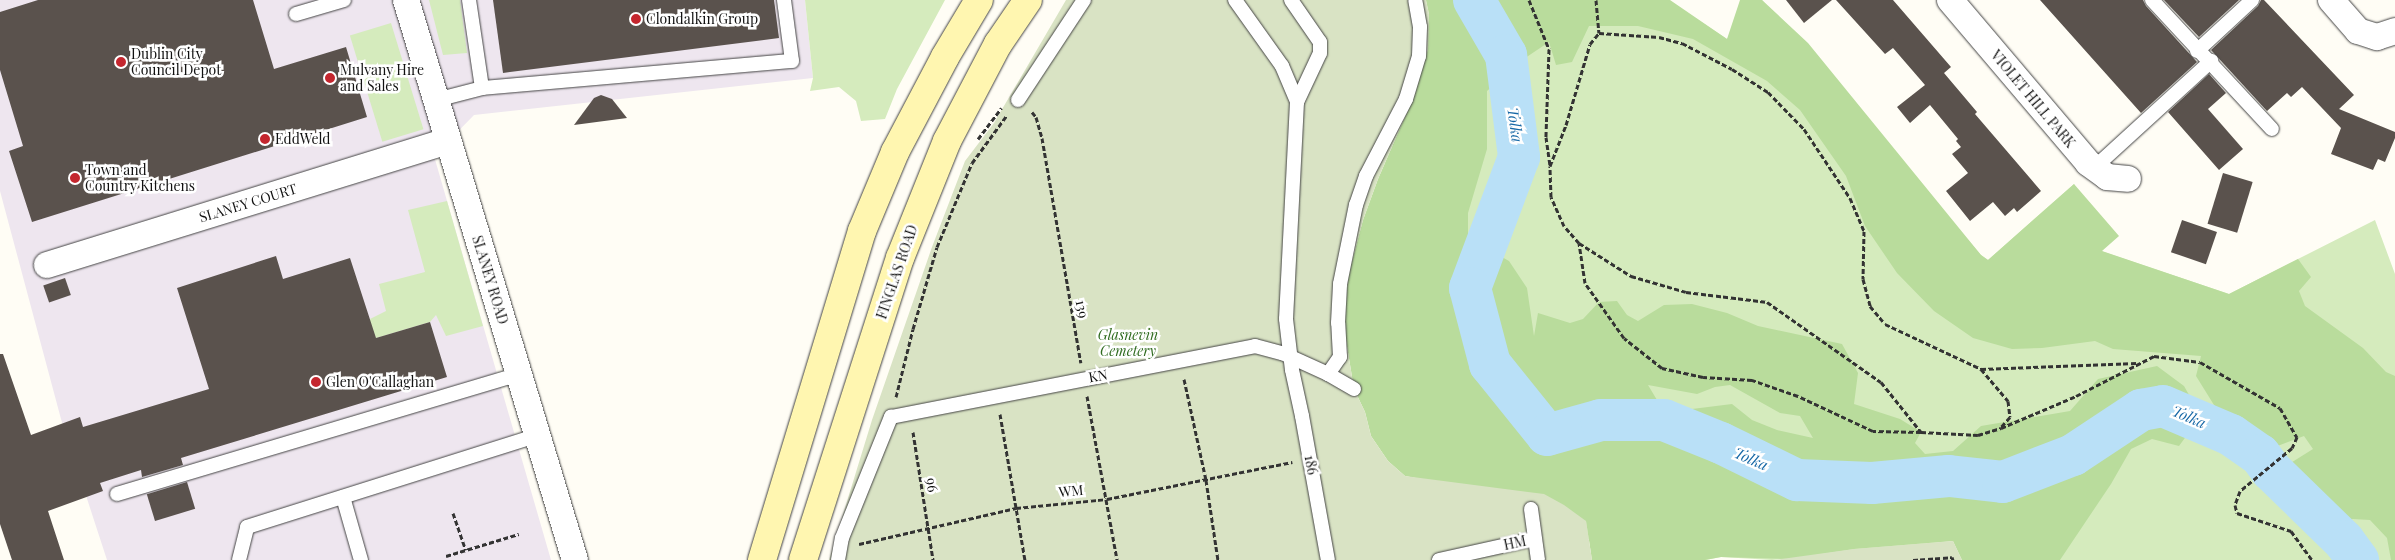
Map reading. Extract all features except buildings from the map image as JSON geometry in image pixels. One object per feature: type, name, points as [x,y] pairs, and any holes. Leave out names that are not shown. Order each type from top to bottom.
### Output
[{"type":"main road","points":[[762,560],[862,231],[895,152],[944,57],[979,0]]},
{"type":"main road","name":"FINGLAS ROAD","points":[[803,560],[900,258],[947,141],[998,44],[1028,0]]},
{"type":"street","name":"SLANEY ROAD","points":[[406,0],[575,560]]},
{"type":"street","name":"VIOLET HILL PARK","points":[[1950,0],[2094,168],[2107,177],[2128,179]]},
{"type":"street","points":[[2331,0],[2358,31],[2377,37],[2395,31]]},
{"type":"street","name":"SLANEY COURT","points":[[47,265],[448,141]]},
{"type":"lane","points":[[296,14],[344,0]]},
{"type":"lane","points":[[469,0],[482,88]]},
{"type":"lane","points":[[436,100],[482,88],[792,61],[784,0]]},
{"type":"lane","points":[[1012,100],[1084,0]]},
{"type":"lane","points":[[1235,0],[1282,66],[1292,84],[1297,102]]},
{"type":"lane","points":[[1291,0],[1320,42],[1320,53],[1297,102]]},
{"type":"lane","points":[[1328,374],[1340,357],[1338,323],[1340,284],[1356,205],[1366,176],[1406,99],[1419,56],[1420,27],[1416,0]]},
{"type":"lane","points":[[2152,0],[2197,51],[2211,61],[2272,129]]},
{"type":"lane","points":[[2197,51],[2252,0]]},
{"type":"lane","points":[[2094,168],[2211,61]]},
{"type":"lane","name":"186","points":[[1297,102],[1286,319],[1291,363],[1328,560]]},
{"type":"lane","name":"KN","points":[[892,417],[1255,346],[1291,363],[1328,374],[1354,389]]},
{"type":"lane","points":[[117,494],[519,374]]},
{"type":"lane","points":[[838,560],[842,538],[892,417]]},
{"type":"lane","points":[[239,560],[247,527],[538,435]]},
{"type":"lane","points":[[342,497],[361,560]]},
{"type":"lane","points":[[1531,509],[1538,560]]},
{"type":"lane","name":"HM","points":[[1438,560],[1534,539]]},
{"type":"path","points":[[1528,0],[1549,49],[1546,137],[1550,166],[1551,197],[1564,226],[1579,244],[1631,276],[1686,292],[1767,302],[1880,382],[1921,432]]},
{"type":"path","points":[[1550,166],[1566,125],[1590,44],[1598,33],[1596,0]]},
{"type":"path","points":[[1598,33],[1659,37],[1682,43],[1732,69],[1768,92],[1804,129],[1850,198],[1864,231],[1863,279],[1870,306],[1885,324],[1981,369],[2008,401],[2010,417],[2001,428]]},
{"type":"path","points":[[975,144],[1012,100]]},
{"type":"path","points":[[892,417],[913,329],[937,247],[972,163],[1012,100]]},
{"type":"path","name":"139","points":[[1012,100],[1036,116],[1042,138],[1062,262],[1117,560]]},
{"type":"path","points":[[1579,244],[1585,283],[1624,338],[1662,368],[1703,377],[1752,380],[1798,396],[1873,431],[1978,435],[2001,428],[2076,396],[2154,356],[2200,362],[2280,408],[2297,438],[2292,448],[2240,491],[2235,505],[2238,513],[2290,531],[2312,560]]},
{"type":"path","points":[[1181,361],[1206,480],[1218,560]]},
{"type":"path","points":[[1981,369],[2138,363]]},
{"type":"path","points":[[998,396],[1025,560]]},
{"type":"path","name":"96","points":[[910,414],[933,560]]},
{"type":"path","name":"WM","points":[[842,538],[846,547],[1016,508],[1107,499],[1310,458]]},
{"type":"path","points":[[453,513],[466,550]]},
{"type":"path","points":[[446,556],[519,534]]},
{"type":"path","points":[[1913,560],[1952,557],[1953,560]]},
{"type":"shaded area","points":[[0,0],[805,0],[813,78],[474,115],[434,156],[551,560],[107,560],[61,419],[0,191]]},
{"type":"green space","points":[[429,0],[460,0],[467,53],[443,55]]},
{"type":"green space","points":[[805,0],[945,0],[897,89],[885,119],[861,121],[856,101],[839,87],[810,91],[813,78]]},
{"type":"green space","name":"Glasnevin Cemetery","points":[[1066,0],[1426,0],[1429,14],[1428,49],[1414,96],[1378,179],[1363,220],[1348,276],[1344,328],[1354,389],[1365,412],[1371,436],[1388,461],[1405,476],[1544,494],[1564,505],[1586,521],[1592,560],[829,560],[872,420],[932,247],[965,161],[994,123]]},
{"type":"green space","points":[[1426,0],[1668,0],[1727,39],[1762,0],[1981,255],[1988,260],[2074,184],[2101,251],[2229,294],[2375,220],[2395,274],[2395,560],[1962,560],[1953,541],[1772,560],[1721,557],[1705,560],[1592,560],[1590,540],[1365,412],[1429,14]]},
{"type":"green space","points":[[1426,0],[1670,0],[1727,39],[1740,0],[1762,0],[1808,43],[1981,255],[1988,260],[2074,184],[2119,236],[2102,251],[2229,294],[2298,259],[2311,277],[2299,291],[2305,306],[2363,348],[2386,372],[2395,376],[2395,560],[2391,560],[2387,538],[2370,520],[2353,519],[2334,522],[2289,464],[2313,449],[2304,436],[2267,450],[2242,434],[2214,405],[2196,376],[2201,356],[2113,349],[2095,341],[2042,348],[2012,349],[1973,338],[1934,311],[1897,273],[1865,226],[1846,176],[1800,110],[1767,81],[1693,39],[1638,26],[1589,26],[1572,62],[1556,65],[1549,42],[1519,62],[1487,91],[1487,149],[1468,213],[1468,234],[1475,242],[1509,261],[1527,288],[1534,336],[1538,313],[1570,323],[1583,319],[1599,302],[1617,301],[1627,315],[1638,321],[1664,305],[1692,304],[1727,313],[1758,326],[1842,344],[1858,373],[1854,404],[1900,419],[1921,432],[1915,443],[1925,454],[1953,451],[1981,426],[2070,411],[2098,379],[2157,366],[2184,386],[2201,416],[2179,446],[2152,439],[2131,449],[2111,484],[2060,560],[1962,560],[1953,541],[1854,549],[1790,559],[1721,557],[1705,560],[1592,560],[1586,521],[1432,481],[1405,476],[1388,461],[1371,436],[1365,412],[1354,389],[1344,328],[1348,276],[1363,220],[1378,179],[1414,96],[1428,49],[1429,14]],"holes":[[[1648,385],[1697,394],[1715,387],[1730,385],[1780,413],[1800,416],[1813,438],[1777,430],[1752,420],[1732,404],[1692,409],[1657,400]]]},
{"type":"green space","points":[[391,23],[423,129],[382,142],[350,36]]},
{"type":"green space","points":[[447,201],[483,326],[446,336],[436,315],[430,322],[306,359],[336,330],[370,319],[386,311],[379,284],[425,272],[408,210]]},
{"type":"green space","points":[[1953,541],[1962,560],[1775,560],[1854,549]]},
{"type":"waterway","name":"Tolka","points":[[1474,0],[1506,55],[1519,157],[1470,288],[1490,364],[1547,435],[1601,420],[1664,420],[1721,443],[1797,480],[1872,483],[1949,476],[2003,482],[2073,455],[2141,410],[2163,406],[2231,435],[2260,455],[2271,470],[2344,541],[2358,560]]},
{"type":"place","name":"Clondalkin Group","points":[[636,19]]},
{"type":"place","name":"Dublin City Council Depot","points":[[121,62]]},
{"type":"place","name":"Mulvany Hire and Sales","points":[[330,78]]},
{"type":"place","name":"EddWeld","points":[[265,139]]},
{"type":"place","name":"Town and Country Kitchens","points":[[75,178]]},
{"type":"place","name":"Glen O'Callaghan","points":[[316,382]]}]
